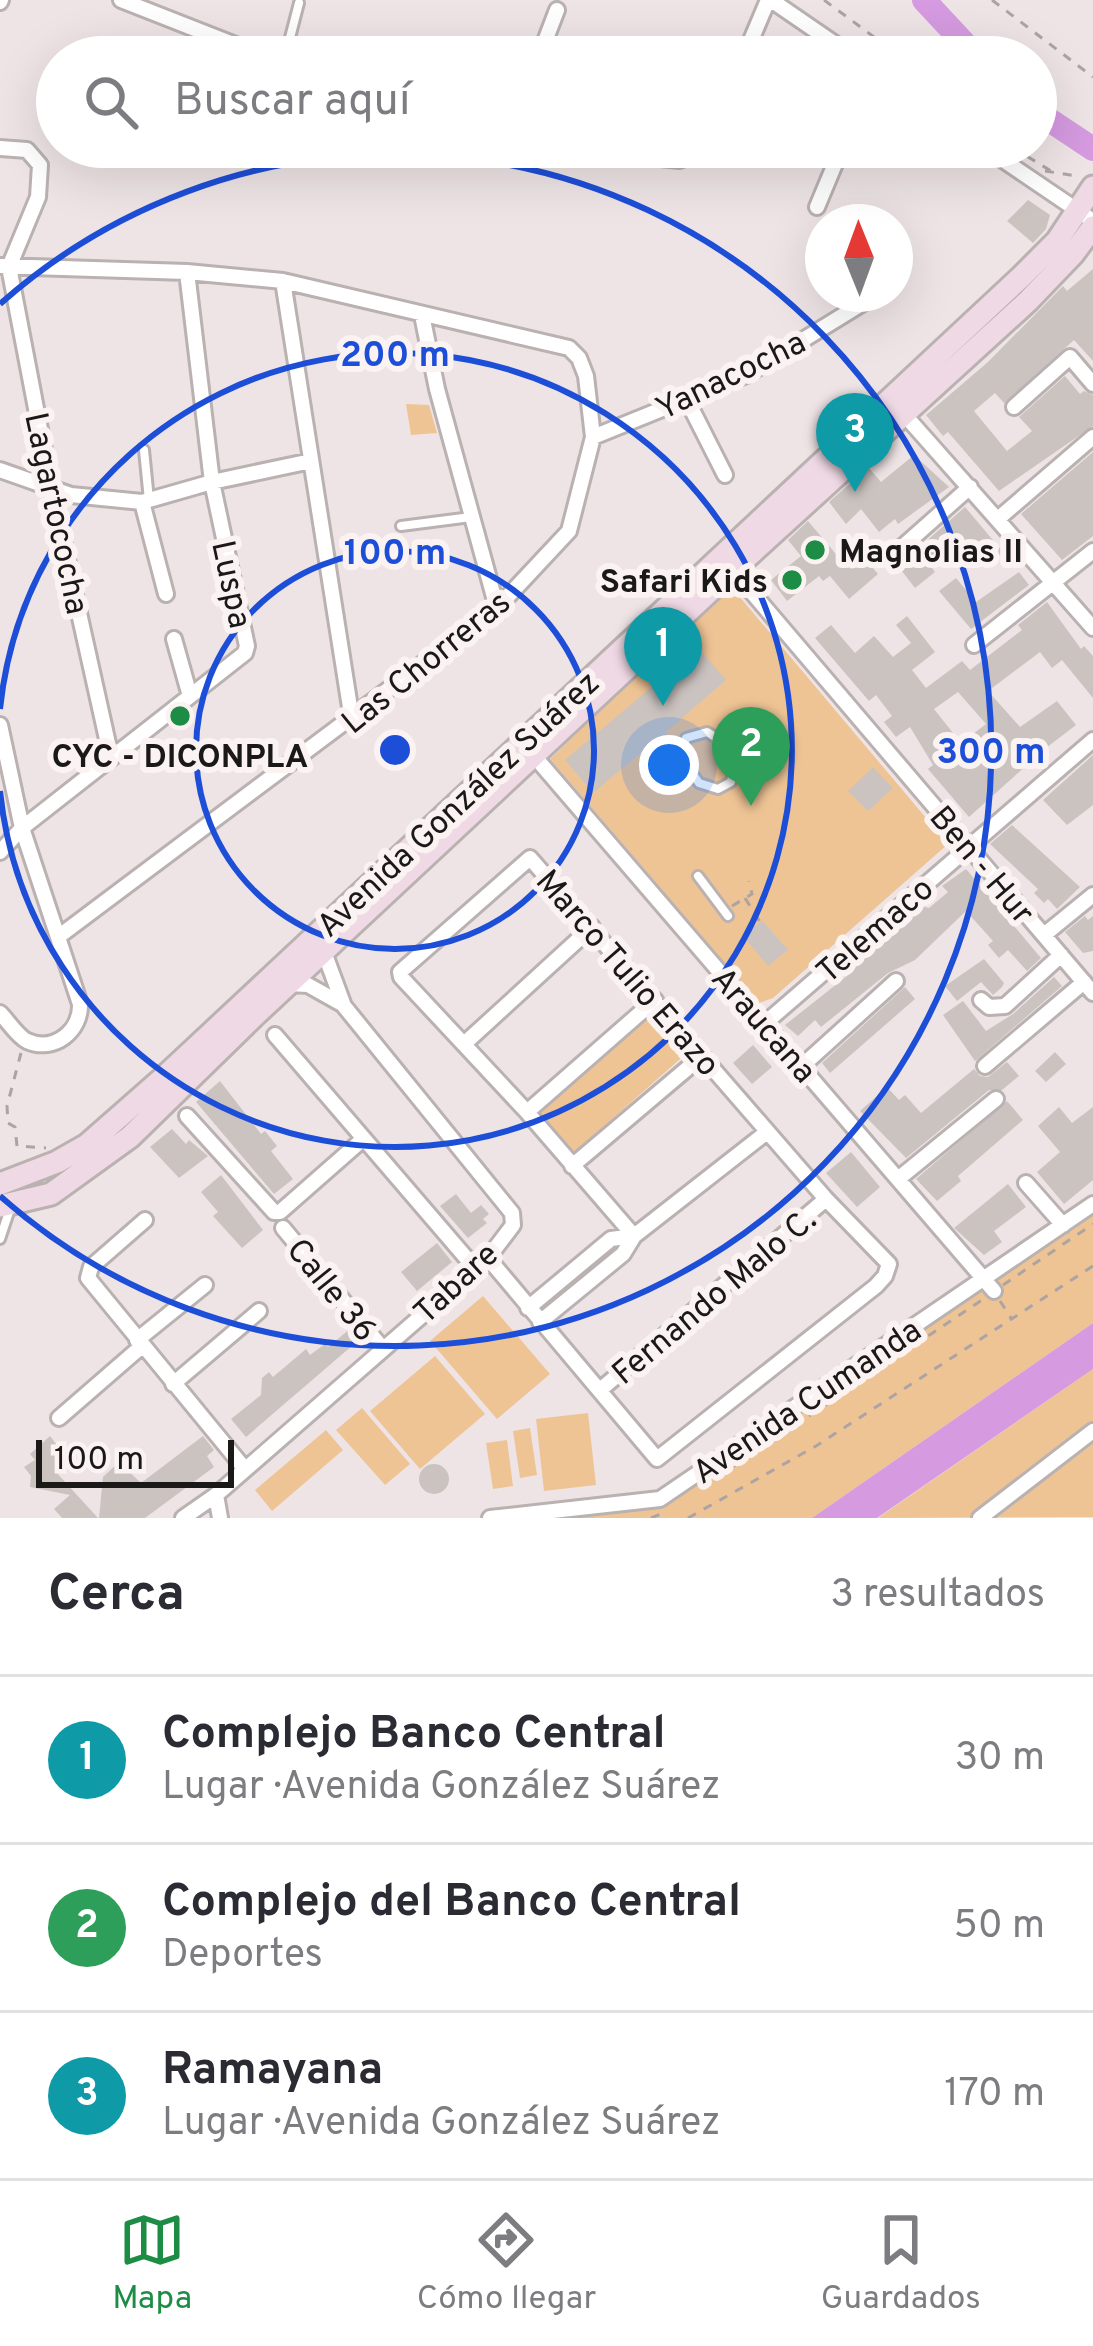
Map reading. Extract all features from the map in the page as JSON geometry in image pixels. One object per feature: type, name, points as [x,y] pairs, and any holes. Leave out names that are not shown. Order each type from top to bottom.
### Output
[{"type":"main road","name":"Avenida González Suárez","points":[[4,1198],[51,1194],[104,1160],[733,570],[1048,282],[1088,220],[1093,188]]},
{"type":"main road","name":"Avenida González Suárez","points":[[4,1198],[87,1145],[161,1080],[1057,241],[1088,220]]},
{"type":"street","points":[[121,0],[213,36]]},
{"type":"street","points":[[753,36],[769,0],[823,36]]},
{"type":"street","points":[[547,36],[557,10]]},
{"type":"street","points":[[0,148],[34,154],[36,159]]},
{"type":"street","points":[[4,267],[38,197],[39,168]]},
{"type":"street","points":[[819,204],[834,168]]},
{"type":"street","points":[[1014,168],[1088,220]]},
{"type":"street","name":"Las Chorreras","points":[[4,267],[187,272],[283,281],[568,348],[579,358],[586,376],[593,437],[569,530],[497,608],[58,937]]},
{"type":"street","name":"Lagartococha","points":[[4,267],[111,757]]},
{"type":"street","name":"Luspa","points":[[0,852],[22,828],[247,646],[212,482],[187,272]]},
{"type":"street","points":[[283,281],[352,720]]},
{"type":"street","name":"Yanacocha","points":[[593,437],[746,375],[848,312]]},
{"type":"street","points":[[422,315],[437,389],[497,608]]},
{"type":"street","points":[[1014,407],[1070,357],[1093,383]]},
{"type":"street","points":[[686,398],[725,475]]},
{"type":"street","points":[[903,412],[1093,628]]},
{"type":"street","points":[[999,518],[1093,437]]},
{"type":"street","points":[[0,470],[101,500],[145,501],[311,461]]},
{"type":"street","points":[[891,557],[970,487]]},
{"type":"street","points":[[145,501],[166,594]]},
{"type":"street","points":[[974,645],[1093,551]]},
{"type":"street","name":"Ben - Hur","points":[[733,570],[1088,987]]},
{"type":"street","points":[[174,639],[190,696]]},
{"type":"street","points":[[0,725],[22,828],[81,1016],[56,1043],[46,1045],[24,1040],[0,1013]]},
{"type":"street","name":"Telemaco","points":[[764,1024],[1093,740]]},
{"type":"street","name":"Araucana","points":[[535,757],[989,1286]]},
{"type":"street","name":"Marco Tulio Erazo","points":[[600,1390],[657,1459],[876,1286],[889,1264],[826,1199],[530,858],[400,972],[401,977],[634,1236]]},
{"type":"street","points":[[1044,935],[1093,895]]},
{"type":"street","points":[[464,1044],[592,927]]},
{"type":"street","name":"Tabare","points":[[183,1518],[216,1495],[481,1262],[513,1225],[512,1213],[344,1006],[323,952]]},
{"type":"street","points":[[981,1000],[989,1007],[1005,1006],[1061,956]]},
{"type":"street","points":[[802,1066],[896,981]]},
{"type":"street","name":"Tabare","points":[[289,984],[308,985],[344,1006]]},
{"type":"street","points":[[985,1066],[1088,987]]},
{"type":"street","points":[[527,1112],[655,1000]]},
{"type":"street","points":[[275,1035],[362,1140],[528,1308],[600,1390]]},
{"type":"street","points":[[572,1166],[702,1056]]},
{"type":"street","points":[[898,1179],[996,1099]]},
{"type":"street","points":[[188,1117],[274,1212],[280,1212],[362,1140]]},
{"type":"street","points":[[540,1322],[622,1254],[634,1236],[767,1132]]},
{"type":"street","points":[[1027,1184],[1064,1225]]},
{"type":"street","name":"Fernando Malo C.","points":[[600,1390],[826,1199]]},
{"type":"street","name":"Avenida Cumanda","points":[[490,1518],[660,1499],[989,1286],[1093,1204]]},
{"type":"street","points":[[145,1220],[88,1272],[244,1468]]},
{"type":"street","name":"Calle 36","points":[[284,1228],[383,1349]]},
{"type":"street","points":[[528,1308],[611,1239],[634,1236]]},
{"type":"street","points":[[58,1418],[205,1285]]},
{"type":"street","points":[[173,1384],[259,1310]]},
{"type":"street","points":[[980,1518],[1093,1431]]},
{"type":"street","points":[[216,1495],[220,1518]]},
{"type":"lane","points":[[290,36],[298,3]]},
{"type":"lane","points":[[144,450],[145,501]]},
{"type":"lane","points":[[401,526],[472,517]]},
{"type":"lane","points":[[707,732],[731,754],[735,775],[718,789],[705,787],[695,778],[681,758],[682,744],[692,734],[707,732]]},
{"type":"lane","points":[[698,877],[730,911]]},
{"type":"lane","points":[[0,1238],[4,1198]]},
{"type":"path","points":[[824,0],[873,36]]},
{"type":"path","points":[[992,0],[1039,36]]},
{"type":"path","points":[[1057,50],[1093,77]]},
{"type":"path","points":[[1046,168],[1078,176],[1093,188]]},
{"type":"path","points":[[730,911],[753,891],[749,880]]},
{"type":"path","points":[[745,898],[760,922]]},
{"type":"path","points":[[24,1040],[8,1123],[15,1127],[17,1146],[48,1148],[58,1162]]},
{"type":"path","points":[[724,1473],[989,1286],[1093,1224]]},
{"type":"path","points":[[688,1518],[816,1446],[1093,1266]]},
{"type":"path","points":[[989,1286],[1012,1319]]},
{"type":"path","points":[[651,1518],[666,1512]]},
{"type":"shaded area","points":[[406,404],[429,405],[437,433],[411,435]]},
{"type":"shaded area","points":[[730,592],[739,596],[948,844],[773,998],[759,1003],[550,759],[720,596]]},
{"type":"shaded area","points":[[652,1013],[687,1053],[571,1155],[535,1112]]},
{"type":"shaded area","points":[[1093,1204],[1093,1323],[812,1518],[514,1518],[660,1499]]},
{"type":"shaded area","points":[[483,1296],[550,1374],[497,1419],[430,1341]]},
{"type":"shaded area","points":[[1093,1323],[1093,1369],[877,1518],[812,1518]]},
{"type":"shaded area","points":[[435,1356],[485,1414],[420,1469],[370,1411]]},
{"type":"shaded area","points":[[1093,1369],[1093,1517],[878,1518]]},
{"type":"shaded area","points":[[362,1408],[410,1464],[385,1485],[336,1430]]},
{"type":"shaded area","points":[[588,1413],[596,1485],[544,1491],[536,1419]]},
{"type":"shaded area","points":[[530,1428],[537,1475],[520,1478],[513,1431]]},
{"type":"shaded area","points":[[326,1430],[343,1450],[272,1511],[255,1490]]},
{"type":"shaded area","points":[[507,1440],[513,1486],[493,1489],[486,1443]]},
{"type":"building","points":[[1028,200],[1050,215],[1046,229],[1033,243],[1007,221]]},
{"type":"building","points":[[1093,269],[1093,361],[1074,340],[1004,403],[995,393],[974,411],[1007,451],[1032,431],[1019,417],[1065,376],[1080,394],[1093,395],[1093,426],[999,491],[948,432],[943,436],[926,415],[988,362],[1063,286],[1067,291]]},
{"type":"building","points":[[1093,452],[1093,536],[1062,560],[1021,514]]},
{"type":"building","points":[[914,455],[949,487],[898,524],[895,519],[879,532],[861,509],[846,524],[829,502],[868,467],[881,482]]},
{"type":"building","points":[[965,507],[1003,552],[983,568],[959,534],[927,561],[935,572],[915,588],[898,566]]},
{"type":"building","points":[[808,521],[846,566],[861,554],[878,574],[849,599],[830,576],[823,581],[819,576],[787,601],[771,580],[801,556],[788,540]]},
{"type":"building","points":[[1019,572],[1029,585],[971,629],[939,591],[956,578],[976,602]]},
{"type":"building","points":[[1047,602],[1081,649],[1084,646],[1093,656],[1093,698],[1062,660],[1052,668],[1040,652],[988,691],[1020,727],[1057,701],[1076,725],[1046,748],[1039,739],[1019,755],[1028,764],[969,817],[928,769],[933,765],[910,727],[896,737],[884,722],[892,716],[876,695],[869,701],[815,638],[831,625],[855,653],[874,636],[893,657],[911,643],[896,625],[907,616],[935,652],[912,670],[926,688],[962,661],[970,670],[1022,630],[1018,625]],"holes":[[[958,692],[986,724],[961,743],[934,709]]]},
{"type":"building","points":[[698,648],[726,680],[666,732],[673,740],[656,754],[649,746],[593,793],[565,760]]},
{"type":"building","points":[[1093,755],[1093,805],[1067,825],[1043,800]]},
{"type":"building","points":[[873,767],[893,788],[868,811],[848,791]]},
{"type":"building","points":[[1012,825],[1080,887],[1057,909],[1048,899],[1044,903],[1034,893],[1038,889],[990,844]]},
{"type":"building","points":[[966,869],[1041,958],[1027,971],[1008,950],[999,958],[988,945],[993,941],[966,911],[915,960],[888,973],[821,1027],[815,1020],[798,1036],[785,1025],[852,972],[849,969],[894,935],[897,926],[921,906],[929,908],[948,892],[942,886]]},
{"type":"building","points":[[1085,916],[1088,920],[1093,916],[1093,951],[1083,953],[1065,932]]},
{"type":"building","points":[[762,920],[788,950],[768,966],[743,936]]},
{"type":"building","points":[[984,959],[1004,983],[1002,987],[993,995],[981,982],[957,1001],[945,986]]},
{"type":"building","points":[[1054,977],[1062,986],[975,1061],[943,1015],[963,1001],[986,1031]]},
{"type":"building","points":[[905,987],[915,999],[830,1073],[822,1063]]},
{"type":"building","points":[[753,1045],[772,1067],[752,1084],[733,1063]]},
{"type":"building","points":[[1055,1052],[1066,1064],[1046,1082],[1035,1071]]},
{"type":"building","points":[[1007,1062],[1019,1076],[1002,1090],[989,1090],[906,1158],[860,1111],[887,1087],[899,1100],[905,1095],[921,1113],[974,1069],[988,1077]]},
{"type":"building","points":[[220,1081],[261,1134],[265,1131],[277,1146],[271,1151],[293,1179],[274,1194],[196,1102]]},
{"type":"building","points":[[1007,1101],[1023,1120],[958,1176],[961,1181],[937,1201],[916,1179]]},
{"type":"building","points":[[1059,1107],[1072,1123],[1093,1107],[1093,1180],[1064,1204],[1037,1172],[1060,1152],[1038,1126]]},
{"type":"building","points":[[172,1129],[186,1144],[189,1140],[208,1156],[179,1178],[150,1147]]},
{"type":"building","points":[[851,1152],[880,1187],[857,1207],[826,1173]]},
{"type":"building","points":[[221,1175],[263,1230],[242,1248],[213,1216],[218,1212],[201,1192]]},
{"type":"building","points":[[1008,1184],[1026,1207],[994,1231],[1002,1242],[984,1255],[954,1228]]},
{"type":"building","points":[[456,1194],[471,1213],[481,1205],[489,1214],[483,1219],[487,1223],[468,1238],[440,1206]]},
{"type":"building","points":[[437,1243],[452,1262],[417,1291],[401,1272]]},
{"type":"building","points":[[351,1328],[360,1339],[246,1437],[231,1419],[261,1395],[262,1378],[269,1372],[273,1377],[306,1349],[310,1355],[325,1344],[328,1347]]},
{"type":"building","points":[[50,1436],[63,1453],[56,1458],[63,1466],[56,1472],[98,1518],[62,1518],[54,1509],[70,1495],[30,1487],[31,1476],[24,1467],[35,1460],[30,1454]]},
{"type":"building","points":[[203,1436],[214,1450],[207,1456],[214,1467],[145,1518],[99,1518],[103,1477],[119,1462],[141,1483]]},
{"type":"building","points":[[434,1464],[449,1479],[434,1494],[419,1479]]},
{"type":"waterway","points":[[924,0],[957,36]]},
{"type":"waterway","points":[[1057,125],[1093,149]]},
{"type":"place","name":"Ramayana","points":[[855,492]]},
{"type":"place","name":"Magnolias II","points":[[815,550]]},
{"type":"place","name":"Safari Kids","points":[[792,580]]},
{"type":"place","name":"Complejo Banco Central","points":[[663,706]]},
{"type":"place","name":"CYC - DICONPLA","points":[[180,716]]},
{"type":"place","name":"Complejo del Banco Central","points":[[751,806]]}]
